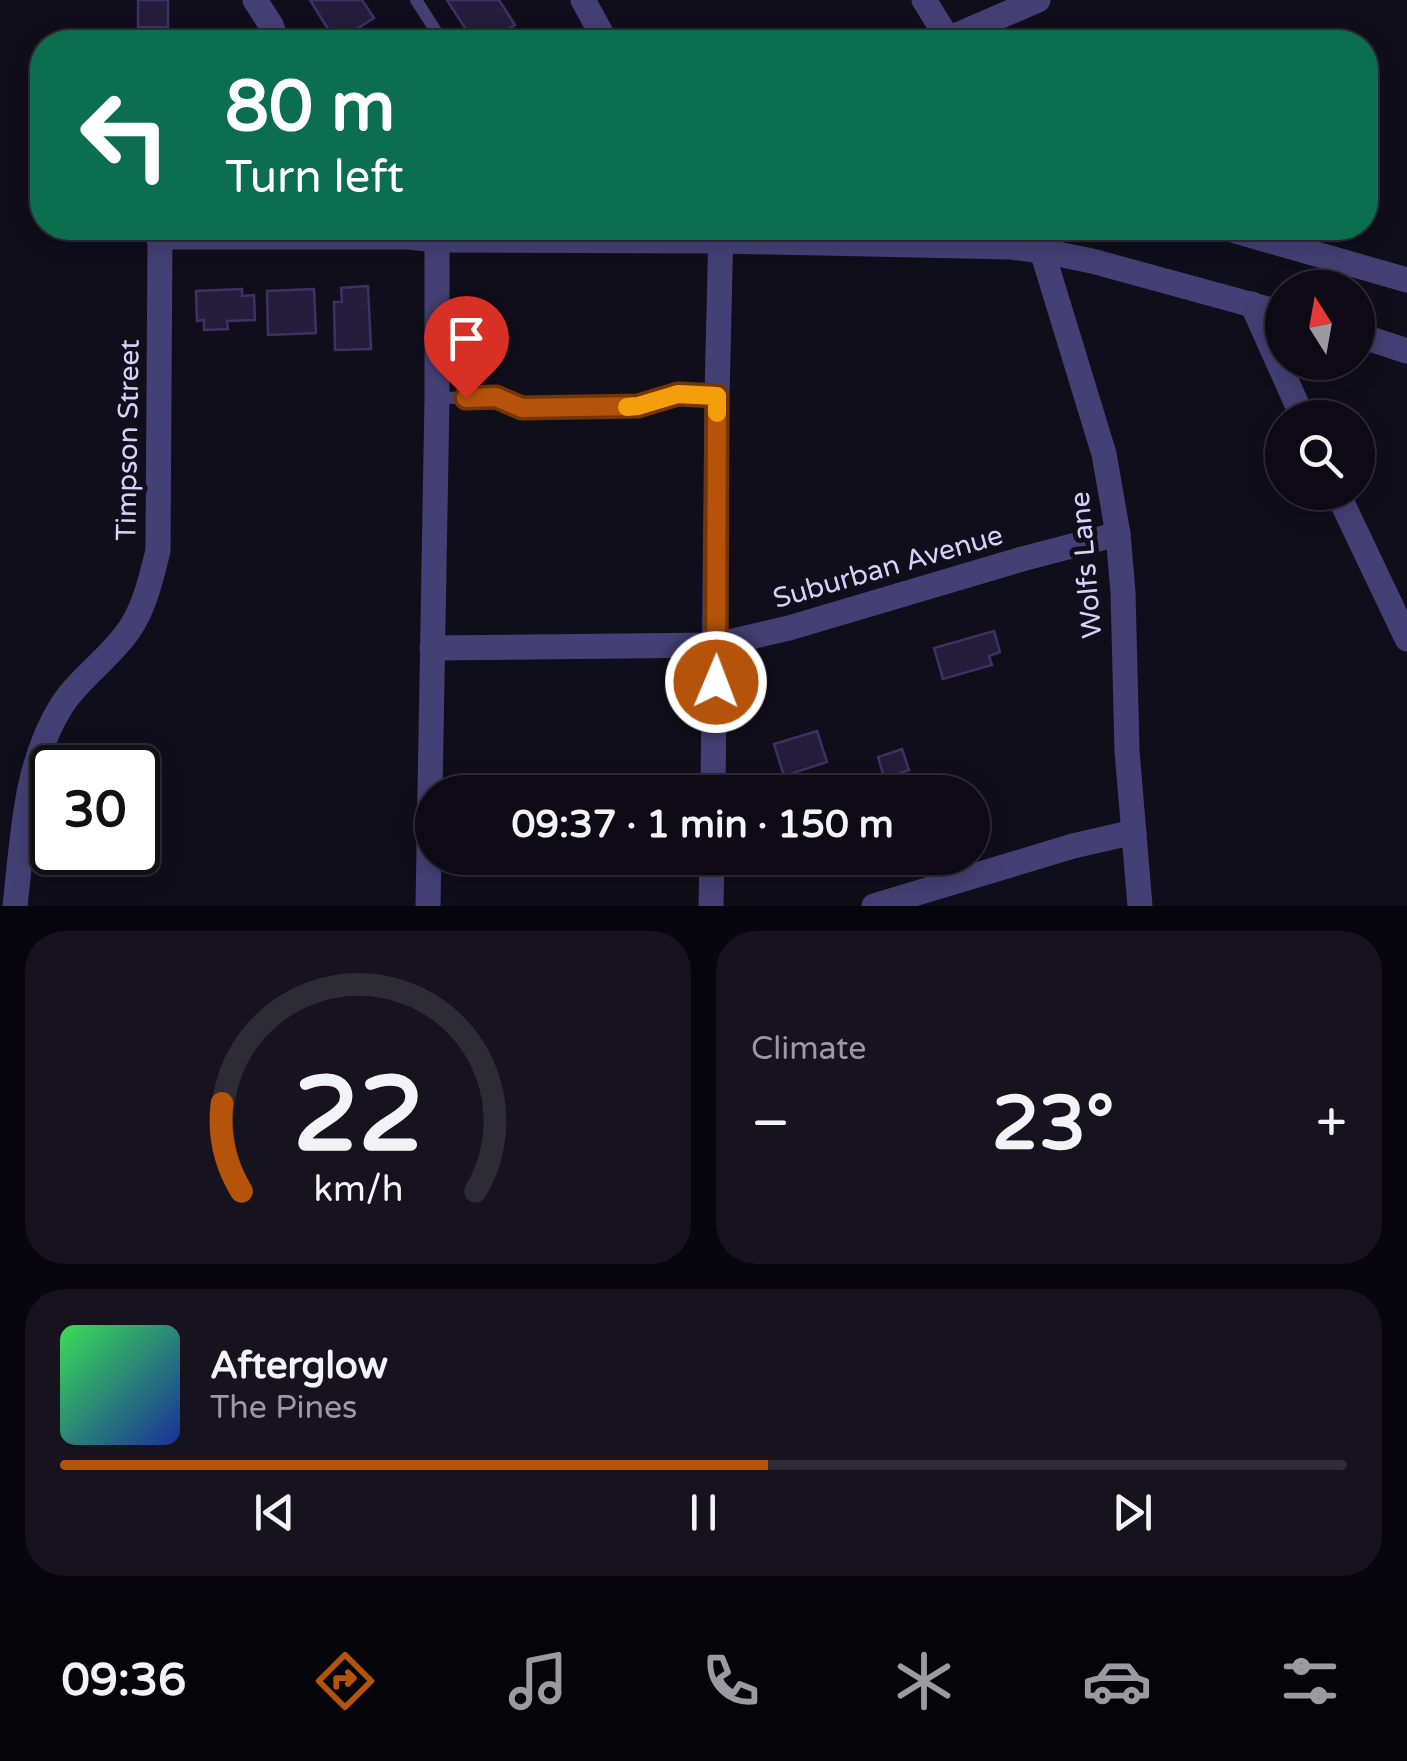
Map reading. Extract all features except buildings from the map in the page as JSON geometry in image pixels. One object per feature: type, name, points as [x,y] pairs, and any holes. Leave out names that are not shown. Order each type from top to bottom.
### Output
[{"type":"street","points":[[255,0],[273,30]]},
{"type":"street","points":[[583,0],[599,30]]},
{"type":"street","points":[[924,0],[942,30]]},
{"type":"street","points":[[973,30],[1038,0]]},
{"type":"street","name":"Timpson Street","points":[[15,906],[28,797],[43,741],[63,703],[128,632],[148,592],[158,551],[154,240]]},
{"type":"street","points":[[428,906],[437,240]]},
{"type":"street","points":[[714,775],[721,240]]},
{"type":"street","points":[[854,240],[1010,247],[1035,240]]},
{"type":"street","name":"Wolfs Lane","points":[[1039,240],[1104,454],[1118,534],[1127,752],[1140,906]]},
{"type":"street","points":[[1041,240],[1092,262],[1265,308]]},
{"type":"street","points":[[1268,240],[1407,280]]},
{"type":"street","points":[[1252,304],[1295,400]]},
{"type":"street","points":[[1375,340],[1407,350]]},
{"type":"street","points":[[1346,510],[1407,639]]},
{"type":"street","name":"Suburban Avenue","points":[[432,648],[716,645],[789,628],[1118,534]]},
{"type":"street","points":[[874,906],[1073,846],[1134,832]]},
{"type":"street","points":[[711,906],[712,875]]},
{"type":"lane","points":[[416,0],[435,30]]},
{"type":"lane","points":[[437,398],[496,397],[522,408],[638,406],[678,394],[717,396]]},
{"type":"slow traffic","points":[[627,407],[678,394],[717,396],[717,413]]},
{"type":"route","points":[[466,398],[496,397],[522,408],[638,406],[678,394],[717,396],[716,682]]}]
